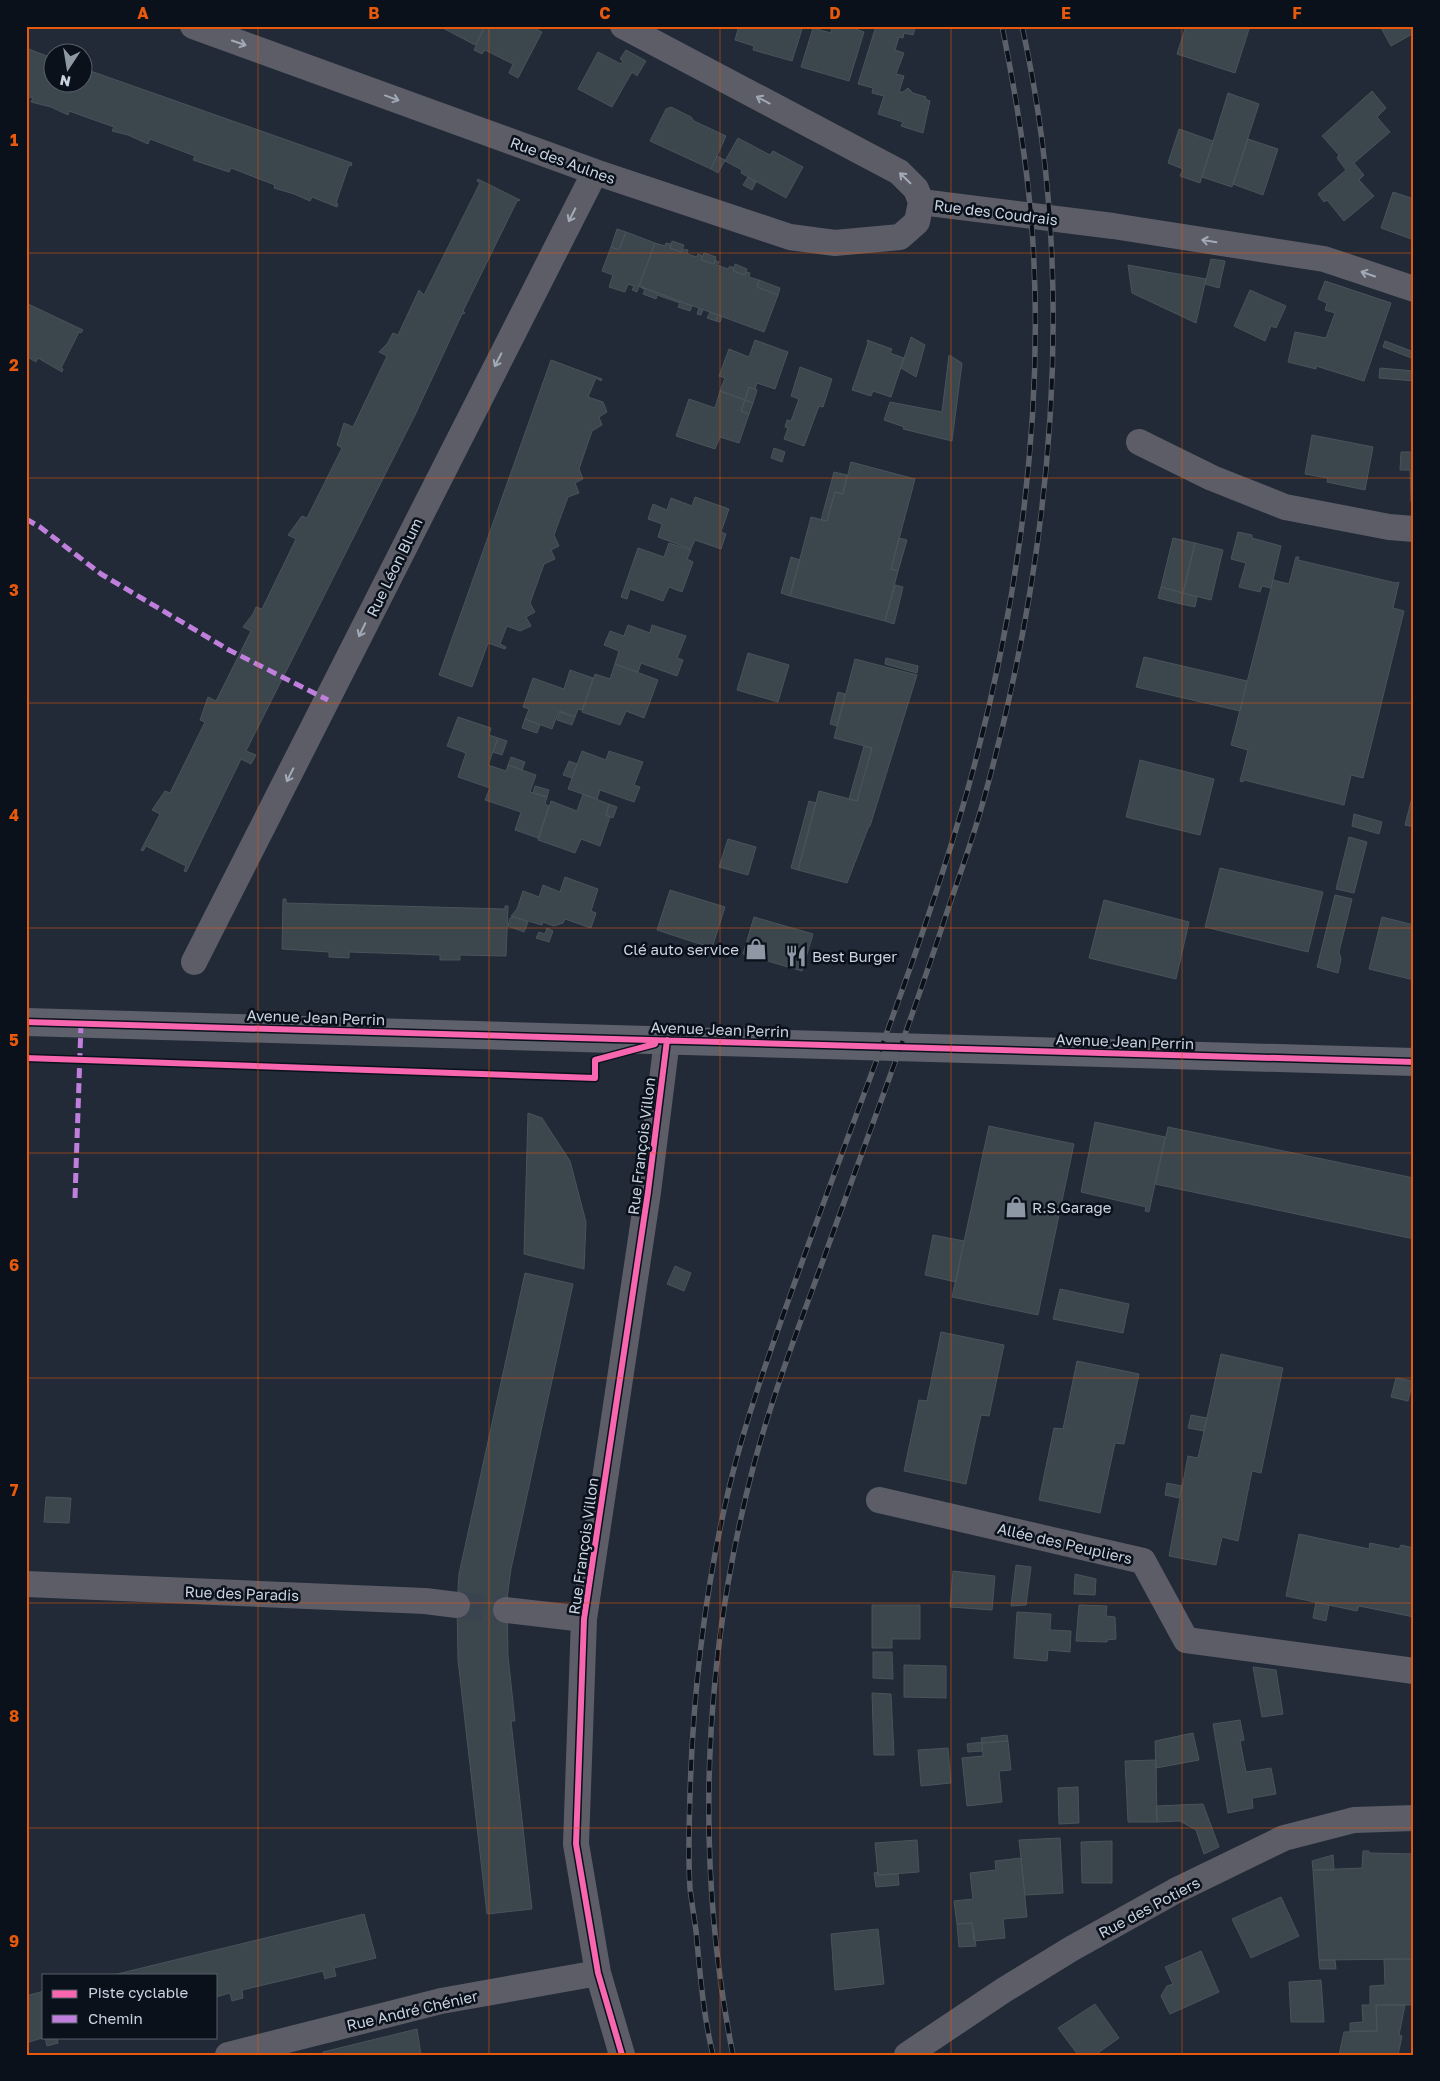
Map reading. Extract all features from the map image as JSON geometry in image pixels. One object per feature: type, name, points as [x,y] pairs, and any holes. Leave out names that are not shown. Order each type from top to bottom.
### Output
[{"type":"main road","name":"Avenue Jean Perrin","points":[[26,1022],[1414,1062]]},
{"type":"street","name":"Rue des Aulnes","points":[[193,26],[595,172],[790,237],[835,243],[900,237],[917,222],[921,202]]},
{"type":"street","name":"Rue des Coudrais","points":[[623,26],[899,172],[916,189],[921,202],[1113,226],[1324,258],[1414,289]]},
{"type":"street","name":"Rue Léon Blum","points":[[194,962],[290,777],[459,436],[595,172]]},
{"type":"street","points":[[1139,442],[1212,478],[1285,507],[1389,528],[1414,529]]},
{"type":"street","name":"Rue François Villon","points":[[622,2055],[598,1973],[576,1844],[584,1619],[648,1192],[667,1040]]},
{"type":"street","name":"Allée des Peupliers","points":[[879,1500],[1143,1561],[1186,1640],[1414,1672]]},
{"type":"street","name":"Rue des Paradis","points":[[26,1584],[416,1601],[457,1605]]},
{"type":"street","points":[[506,1610],[584,1619]]},
{"type":"street","name":"Rue des Potiers","points":[[907,2055],[1004,1990],[1071,1949],[1175,1891],[1284,1838],[1354,1820],[1414,1818]]},
{"type":"street","name":"Rue André Chénier","points":[[228,2055],[441,2001],[598,1973]]},
{"type":"building","points":[[439,26],[485,26],[475,45]]},
{"type":"building","points":[[485,26],[530,26],[542,32],[518,78],[509,73],[513,64],[485,50],[482,54],[474,50]]},
{"type":"building","points":[[739,26],[803,26],[792,61],[753,50],[754,46],[735,40]]},
{"type":"building","points":[[832,26],[847,26],[864,32],[849,81],[801,67],[813,28],[831,33]]},
{"type":"building","points":[[876,26],[916,26],[913,35],[904,33],[903,38],[899,37],[895,50],[904,53],[896,74],[904,76],[899,92],[903,92],[908,88],[913,93],[926,97],[925,99],[930,101],[923,133],[901,126],[903,122],[878,114],[884,96],[872,93],[873,88],[858,84]]},
{"type":"building","points":[[1186,26],[1250,26],[1235,73],[1177,54]]},
{"type":"building","points":[[1380,26],[1414,26],[1414,33],[1391,46]]},
{"type":"building","points":[[26,48],[42,54],[42,92],[92,92],[92,72],[352,163],[351,166],[349,165],[336,203],[338,204],[337,207],[312,197],[310,201],[274,188],[275,185],[231,168],[229,172],[193,160],[195,156],[150,139],[148,144],[128,135],[112,131],[114,127],[69,111],[68,115],[51,107],[31,102],[33,98],[26,96]]},
{"type":"building","points":[[626,50],[646,61],[637,76],[632,72],[612,107],[578,89],[598,52],[621,64],[623,61],[620,59]]},
{"type":"building","points":[[1372,91],[1386,108],[1377,117],[1390,132],[1354,163],[1364,175],[1359,180],[1374,196],[1344,221],[1327,200],[1324,202],[1318,194],[1346,170],[1337,158],[1339,155],[1322,136]]},
{"type":"building","points":[[1228,93],[1259,104],[1232,187],[1202,177]]},
{"type":"building","points":[[671,107],[691,117],[694,121],[726,136],[711,169],[650,141],[666,109]]},
{"type":"building","points":[[1179,129],[1213,141],[1200,183],[1180,176],[1183,169],[1168,163]]},
{"type":"building","points":[[738,138],[770,155],[773,151],[803,167],[786,198],[741,173],[742,170],[725,161]]},
{"type":"building","points":[[1248,139],[1278,149],[1263,195],[1233,184]]},
{"type":"building","points":[[717,156],[725,160],[718,173],[711,169]]},
{"type":"building","points":[[748,177],[756,182],[752,190],[743,185]]},
{"type":"building","points":[[478,179],[520,200],[517,201],[415,415],[246,751],[256,755],[251,764],[241,759],[186,872],[184,871],[186,866],[146,846],[143,851],[141,850],[160,814],[152,810],[165,791],[170,793],[205,722],[200,720],[208,697],[216,701],[251,631],[243,627],[256,607],[262,609],[296,539],[288,535],[302,516],[307,518],[342,448],[337,445],[344,423],[353,427],[387,356],[379,352],[387,344],[393,333],[398,335],[419,290],[424,295],[480,183],[477,181]]},
{"type":"building","points":[[1393,192],[1414,199],[1414,240],[1381,228]]},
{"type":"building","points":[[617,229],[626,232],[619,250],[611,247]]},
{"type":"building","points":[[626,232],[655,243],[637,292],[632,290],[634,286],[628,284],[625,292],[609,287],[613,275],[602,271],[611,247],[619,250]]},
{"type":"building","points":[[672,241],[684,245],[681,252],[670,248]]},
{"type":"building","points":[[655,243],[665,246],[666,243],[671,244],[670,248],[681,252],[682,249],[688,250],[687,254],[697,257],[698,254],[703,256],[701,260],[714,264],[715,260],[719,262],[717,265],[728,269],[730,266],[734,268],[733,271],[745,275],[746,272],[750,273],[749,277],[759,280],[757,287],[778,295],[764,332],[639,286]]},
{"type":"building","points":[[704,253],[716,257],[714,264],[701,260]]},
{"type":"building","points":[[1211,259],[1225,261],[1219,288],[1205,284]]},
{"type":"building","points":[[735,264],[747,269],[745,275],[733,271]]},
{"type":"building","points":[[1128,265],[1206,279],[1196,323],[1132,293]]},
{"type":"building","points":[[759,280],[780,288],[778,295],[757,287]]},
{"type":"building","points":[[1325,281],[1391,303],[1364,381],[1316,366],[1316,369],[1288,362],[1295,332],[1326,338],[1335,313],[1325,310],[1327,303],[1318,299]]},
{"type":"building","points":[[639,286],[692,306],[690,311],[678,307],[680,303],[657,295],[656,299],[643,294],[645,290]]},
{"type":"building","points":[[1250,290],[1286,306],[1276,328],[1271,326],[1265,341],[1234,326]]},
{"type":"building","points":[[26,303],[83,330],[81,333],[79,332],[61,368],[63,369],[62,372],[38,358],[36,362],[26,356]]},
{"type":"building","points":[[699,308],[703,310],[701,315],[697,314]]},
{"type":"building","points":[[710,312],[718,315],[716,321],[707,318]]},
{"type":"building","points":[[718,315],[722,316],[720,322],[716,321]]},
{"type":"building","points":[[911,337],[925,345],[916,377],[901,368]]},
{"type":"building","points":[[755,340],[788,352],[775,389],[757,383],[755,389],[749,387],[745,400],[720,391],[725,378],[719,376],[729,349],[749,357]]},
{"type":"building","points":[[867,340],[892,349],[890,353],[904,358],[891,397],[873,391],[871,396],[852,390],[868,343]]},
{"type":"building","points":[[1385,341],[1414,352],[1414,359],[1383,347]]},
{"type":"building","points":[[949,355],[962,363],[952,441],[903,429],[904,427],[884,420],[890,402],[942,412]]},
{"type":"building","points":[[551,360],[602,379],[601,381],[596,378],[588,397],[603,402],[607,412],[599,417],[602,425],[592,431],[579,469],[583,479],[575,483],[579,493],[568,497],[554,535],[559,546],[551,550],[555,559],[544,564],[530,603],[535,612],[526,617],[531,626],[520,631],[507,626],[500,644],[506,647],[505,649],[488,643],[472,687],[439,675]]},
{"type":"building","points":[[800,367],[832,379],[823,407],[819,406],[804,446],[784,439],[788,428],[785,427],[787,420],[791,421],[799,399],[791,396]]},
{"type":"building","points":[[1380,368],[1414,371],[1414,381],[1379,378]]},
{"type":"building","points":[[749,387],[757,390],[753,403],[745,400]]},
{"type":"building","points":[[720,391],[745,400],[741,411],[749,414],[739,443],[720,437],[715,449],[676,436],[689,399],[715,408]]},
{"type":"building","points":[[745,400],[753,403],[749,414],[741,411]]},
{"type":"building","points":[[1312,435],[1373,447],[1365,490],[1327,482],[1328,478],[1305,474]]},
{"type":"building","points":[[774,448],[785,452],[782,462],[771,458]]},
{"type":"building","points":[[1401,452],[1414,452],[1414,502],[1411,502],[1410,470],[1400,470]]},
{"type":"building","points":[[851,462],[915,479],[891,569],[898,571],[885,621],[790,596],[811,517],[827,521],[835,492],[843,494]]},
{"type":"building","points":[[834,472],[847,475],[843,494],[835,492],[827,521],[821,520]]},
{"type":"building","points":[[695,497],[729,509],[721,532],[726,534],[721,549],[695,540],[691,549],[658,537],[662,524],[648,519],[653,504],[667,510],[671,498],[692,506]]},
{"type":"building","points":[[1238,532],[1281,546],[1271,588],[1262,586],[1260,592],[1239,587],[1246,563],[1231,559]]},
{"type":"building","points":[[899,538],[907,540],[898,571],[891,569]]},
{"type":"building","points":[[1173,538],[1195,543],[1183,593],[1161,587]]},
{"type":"building","points":[[669,543],[691,550],[687,559],[693,562],[682,592],[669,587],[663,601],[630,589],[627,599],[621,597],[638,548],[664,557]]},
{"type":"building","points":[[1195,543],[1223,550],[1211,600],[1183,593]]},
{"type":"building","points":[[791,557],[800,560],[790,596],[781,593]]},
{"type":"building","points":[[1296,557],[1299,557],[1298,560],[1396,583],[1399,582],[1393,608],[1404,611],[1363,778],[1351,775],[1344,805],[1244,780],[1243,782],[1240,781],[1248,750],[1231,745],[1273,580],[1289,584]]},
{"type":"building","points":[[895,585],[903,587],[894,624],[885,621]]},
{"type":"building","points":[[1161,587],[1183,593],[1181,604],[1158,598]]},
{"type":"building","points":[[1183,593],[1197,597],[1195,607],[1181,604]]},
{"type":"building","points":[[628,625],[650,633],[652,625],[686,636],[677,658],[683,660],[677,676],[641,663],[638,672],[615,664],[619,651],[604,645],[610,631],[624,636]]},
{"type":"building","points":[[748,653],[789,665],[778,702],[737,690]]},
{"type":"building","points":[[1144,657],[1247,681],[1240,711],[1136,687]]},
{"type":"building","points":[[886,658],[918,666],[917,673],[885,664]]},
{"type":"building","points":[[855,659],[917,675],[870,826],[847,883],[798,870],[819,791],[857,801],[872,748],[834,738]]},
{"type":"building","points":[[615,664],[658,680],[644,718],[626,711],[620,725],[582,712],[595,674],[610,679]]},
{"type":"building","points":[[570,670],[593,678],[582,710],[578,709],[575,717],[559,711],[552,729],[525,719],[529,709],[523,707],[533,678],[564,689]]},
{"type":"building","points":[[838,692],[845,694],[837,726],[830,724]]},
{"type":"building","points":[[560,712],[575,717],[572,725],[557,720]]},
{"type":"building","points":[[458,717],[491,728],[489,735],[498,738],[488,765],[506,771],[508,765],[536,775],[530,792],[547,797],[545,804],[549,806],[538,838],[515,830],[521,812],[485,800],[490,788],[458,777],[466,753],[447,746]]},
{"type":"building","points":[[525,719],[540,725],[537,733],[522,728]]},
{"type":"building","points":[[498,738],[507,741],[502,755],[493,752]]},
{"type":"building","points":[[864,746],[872,748],[857,801],[849,799]]},
{"type":"building","points":[[582,751],[606,760],[609,751],[643,762],[634,785],[640,787],[634,802],[600,790],[597,799],[568,789]]},
{"type":"building","points":[[511,757],[525,762],[522,770],[508,765]]},
{"type":"building","points":[[1140,760],[1214,779],[1200,835],[1126,817]]},
{"type":"building","points":[[569,761],[577,764],[572,778],[563,775]]},
{"type":"building","points":[[535,786],[549,790],[547,797],[533,793]]},
{"type":"building","points":[[1414,790],[1414,827],[1405,825]]},
{"type":"building","points":[[583,794],[609,804],[606,815],[610,817],[600,846],[581,839],[575,853],[538,840],[551,801],[577,811]]},
{"type":"building","points":[[809,801],[816,803],[798,870],[791,868]]},
{"type":"building","points":[[609,804],[617,807],[613,818],[606,815]]},
{"type":"building","points":[[1354,814],[1382,822],[1379,834],[1352,826]]},
{"type":"building","points":[[1349,837],[1367,842],[1354,893],[1336,889]]},
{"type":"building","points":[[728,839],[756,847],[748,875],[719,867]]},
{"type":"building","points":[[1220,868],[1323,892],[1308,952],[1205,927]]},
{"type":"building","points":[[565,877],[598,889],[591,911],[596,913],[591,928],[565,919],[563,923],[554,926],[543,922],[542,925],[511,916],[517,909],[523,891],[539,897],[543,885],[560,892]]},
{"type":"building","points":[[670,890],[725,907],[712,948],[657,930]]},
{"type":"building","points":[[1335,895],[1352,899],[1339,952],[1341,959],[1338,973],[1317,967]]},
{"type":"building","points":[[283,899],[286,899],[286,903],[505,909],[505,906],[508,906],[506,956],[460,955],[460,960],[440,960],[440,955],[349,952],[349,958],[329,957],[329,952],[282,949]]},
{"type":"building","points":[[1104,900],[1189,922],[1176,979],[1089,958]]},
{"type":"building","points":[[514,917],[528,922],[524,932],[508,926],[510,918]]},
{"type":"building","points":[[754,917],[813,934],[802,971],[743,954]]},
{"type":"building","points":[[1382,917],[1414,925],[1414,980],[1369,969]]},
{"type":"building","points":[[547,928],[553,931],[549,942],[536,938],[539,932],[545,934]]},
{"type":"building","points":[[528,1113],[542,1118],[570,1161],[586,1222],[584,1269],[524,1254]]},
{"type":"building","points":[[1095,1122],[1165,1137],[1149,1212],[1145,1211],[1146,1207],[1081,1192]]},
{"type":"building","points":[[989,1126],[1074,1144],[1038,1315],[952,1297]]},
{"type":"building","points":[[1168,1127],[1414,1178],[1414,1239],[1155,1184]]},
{"type":"building","points":[[933,1235],[964,1241],[956,1282],[925,1275]]},
{"type":"building","points":[[675,1266],[691,1273],[684,1291],[667,1284]]},
{"type":"building","points":[[525,1273],[573,1284],[511,1569],[507,1598],[508,1656],[515,1721],[511,1721],[532,1909],[487,1914],[458,1660],[457,1605],[459,1574]]},
{"type":"building","points":[[1060,1289],[1129,1304],[1123,1333],[1053,1319]]},
{"type":"building","points":[[941,1332],[1004,1345],[989,1416],[981,1415],[966,1484],[904,1471],[919,1400],[927,1401]]},
{"type":"building","points":[[1221,1354],[1283,1368],[1261,1473],[1252,1471],[1238,1541],[1222,1537],[1216,1565],[1169,1556],[1188,1456],[1198,1458]]},
{"type":"building","points":[[1077,1361],[1139,1374],[1124,1444],[1115,1443],[1100,1513],[1039,1500],[1054,1428],[1063,1429]]},
{"type":"building","points":[[1396,1378],[1413,1381],[1408,1401],[1391,1397]]},
{"type":"building","points":[[1191,1415],[1207,1418],[1204,1431],[1188,1428]]},
{"type":"building","points":[[1167,1483],[1182,1486],[1179,1498],[1165,1495]]},
{"type":"building","points":[[46,1497],[71,1498],[69,1523],[44,1522]]},
{"type":"building","points":[[1299,1534],[1369,1549],[1370,1543],[1399,1549],[1401,1545],[1414,1548],[1414,1617],[1359,1606],[1357,1611],[1286,1596]]},
{"type":"building","points":[[1016,1565],[1031,1567],[1026,1605],[1011,1606]]},
{"type":"building","points":[[953,1571],[995,1576],[992,1610],[950,1607]]},
{"type":"building","points":[[1075,1574],[1096,1579],[1095,1595],[1074,1594]]},
{"type":"building","points":[[1316,1602],[1329,1605],[1326,1621],[1313,1618]]},
{"type":"building","points":[[872,1605],[920,1605],[920,1639],[892,1639],[892,1648],[872,1648]]},
{"type":"building","points":[[1079,1605],[1107,1606],[1106,1616],[1115,1617],[1116,1639],[1107,1640],[1107,1642],[1076,1641]]},
{"type":"building","points":[[1017,1612],[1051,1614],[1050,1630],[1071,1631],[1070,1652],[1048,1650],[1047,1661],[1014,1658]]},
{"type":"building","points":[[873,1652],[892,1652],[893,1679],[873,1678]]},
{"type":"building","points":[[904,1665],[946,1666],[946,1698],[904,1697]]},
{"type":"building","points":[[1253,1667],[1276,1670],[1283,1714],[1262,1717]]},
{"type":"building","points":[[872,1693],[891,1694],[894,1755],[874,1755]]},
{"type":"building","points":[[1240,1720],[1244,1740],[1240,1741],[1246,1772],[1271,1768],[1276,1794],[1252,1798],[1253,1808],[1228,1813],[1213,1724]]},
{"type":"building","points":[[1193,1733],[1199,1760],[1156,1768],[1155,1741]]},
{"type":"building","points":[[1007,1735],[1008,1741],[982,1743],[981,1738]]},
{"type":"building","points":[[1008,1741],[1011,1770],[999,1771],[1002,1802],[967,1806],[962,1758],[983,1756],[982,1743]]},
{"type":"building","points":[[982,1742],[982,1751],[968,1752],[967,1744]]},
{"type":"building","points":[[948,1748],[951,1783],[921,1786],[918,1750]]},
{"type":"building","points":[[1156,1760],[1157,1822],[1128,1822],[1125,1761]]},
{"type":"building","points":[[1078,1787],[1079,1823],[1059,1824],[1058,1788]]},
{"type":"building","points":[[1203,1804],[1219,1847],[1204,1854],[1196,1830],[1180,1821],[1157,1822],[1156,1806]]},
{"type":"building","points":[[1060,1838],[1063,1893],[1025,1895],[1019,1840]]},
{"type":"building","points":[[917,1840],[919,1872],[878,1875],[875,1843]]},
{"type":"building","points":[[1112,1841],[1112,1883],[1082,1883],[1081,1842]]},
{"type":"building","points":[[1363,1851],[1369,1851],[1369,1853],[1414,1854],[1414,1959],[1319,1960],[1313,1870],[1362,1868]]},
{"type":"building","points":[[1333,1855],[1334,1870],[1313,1870],[1312,1861]]},
{"type":"building","points":[[1021,1858],[1027,1917],[1003,1919],[1005,1938],[974,1941],[972,1923],[957,1924],[954,1901],[973,1899],[970,1873],[996,1870],[995,1861]]},
{"type":"building","points":[[878,1872],[878,1875],[898,1874],[899,1885],[876,1887],[874,1873]]},
{"type":"building","points":[[1281,1897],[1299,1936],[1251,1958],[1232,1919]]},
{"type":"building","points":[[364,1914],[376,1958],[334,1968],[336,1976],[325,1979],[323,1971],[242,1990],[243,1998],[232,2001],[230,1993],[218,1996],[218,1974],[117,1974]]},
{"type":"building","points":[[972,1923],[976,1946],[959,1947],[957,1924]]},
{"type":"building","points":[[878,1929],[884,1984],[835,1990],[831,1934]]},
{"type":"building","points":[[1201,1951],[1219,1992],[1170,2014],[1161,1996],[1167,1986],[1173,1984],[1165,1967]]},
{"type":"building","points":[[1384,1959],[1414,1959],[1414,2005],[1376,2005],[1377,2031],[1350,2031],[1350,2023],[1363,2022],[1362,2005],[1370,2005],[1370,1986],[1385,1985]]},
{"type":"building","points":[[1319,1960],[1335,1960],[1336,1969],[1320,1969]]},
{"type":"building","points":[[1321,1980],[1324,2022],[1291,2022],[1289,1982]]},
{"type":"building","points":[[42,1992],[42,2038],[26,2043],[26,1996]]},
{"type":"building","points":[[1095,2004],[1119,2038],[1095,2055],[1078,2055],[1058,2028]]},
{"type":"building","points":[[1376,2005],[1405,2005],[1399,2035],[1402,2036],[1398,2055],[1339,2055],[1344,2032],[1377,2031]]},
{"type":"building","points":[[417,2029],[421,2055],[323,2055],[323,2052]]},
{"type":"building","points":[[45,2038],[57,2038],[58,2043],[47,2046]]},
{"type":"tunnel","points":[[457,1605],[506,1610]]},
{"type":"railway","points":[[713,2055],[704,2009],[690,1889],[689,1830],[697,1678],[707,1600],[721,1523],[737,1456],[762,1374],[888,1030],[949,852],[984,729],[1011,597],[1021,531],[1034,396],[1034,264],[1030,204],[1023,145],[1002,26]]},
{"type":"railway","points":[[733,2055],[721,1981],[713,1907],[709,1833],[710,1758],[715,1684],[724,1610],[737,1537],[754,1464],[777,1389],[915,1008],[979,817],[1007,707],[1027,611],[1041,514],[1050,416],[1053,318],[1050,220],[1040,123],[1022,26]]},
{"type":"marked path","points":[[26,519],[40,527],[101,574],[229,650],[328,700]]},
{"type":"marked path","points":[[75,1198],[81,1024]]},
{"type":"cycle path","points":[[26,1022],[1414,1062]]},
{"type":"cycle path","points":[[622,2055],[598,1973],[576,1844],[584,1619],[648,1192],[667,1040]]},
{"type":"cycle path","points":[[26,1058],[595,1078],[595,1060],[655,1044]]},
{"type":"place","name":"Clé auto service","points":[[756,949]]},
{"type":"place","name":"Best Burger","points":[[796,956]]},
{"type":"place","name":"R.S.Garage","points":[[1016,1207]]}]
